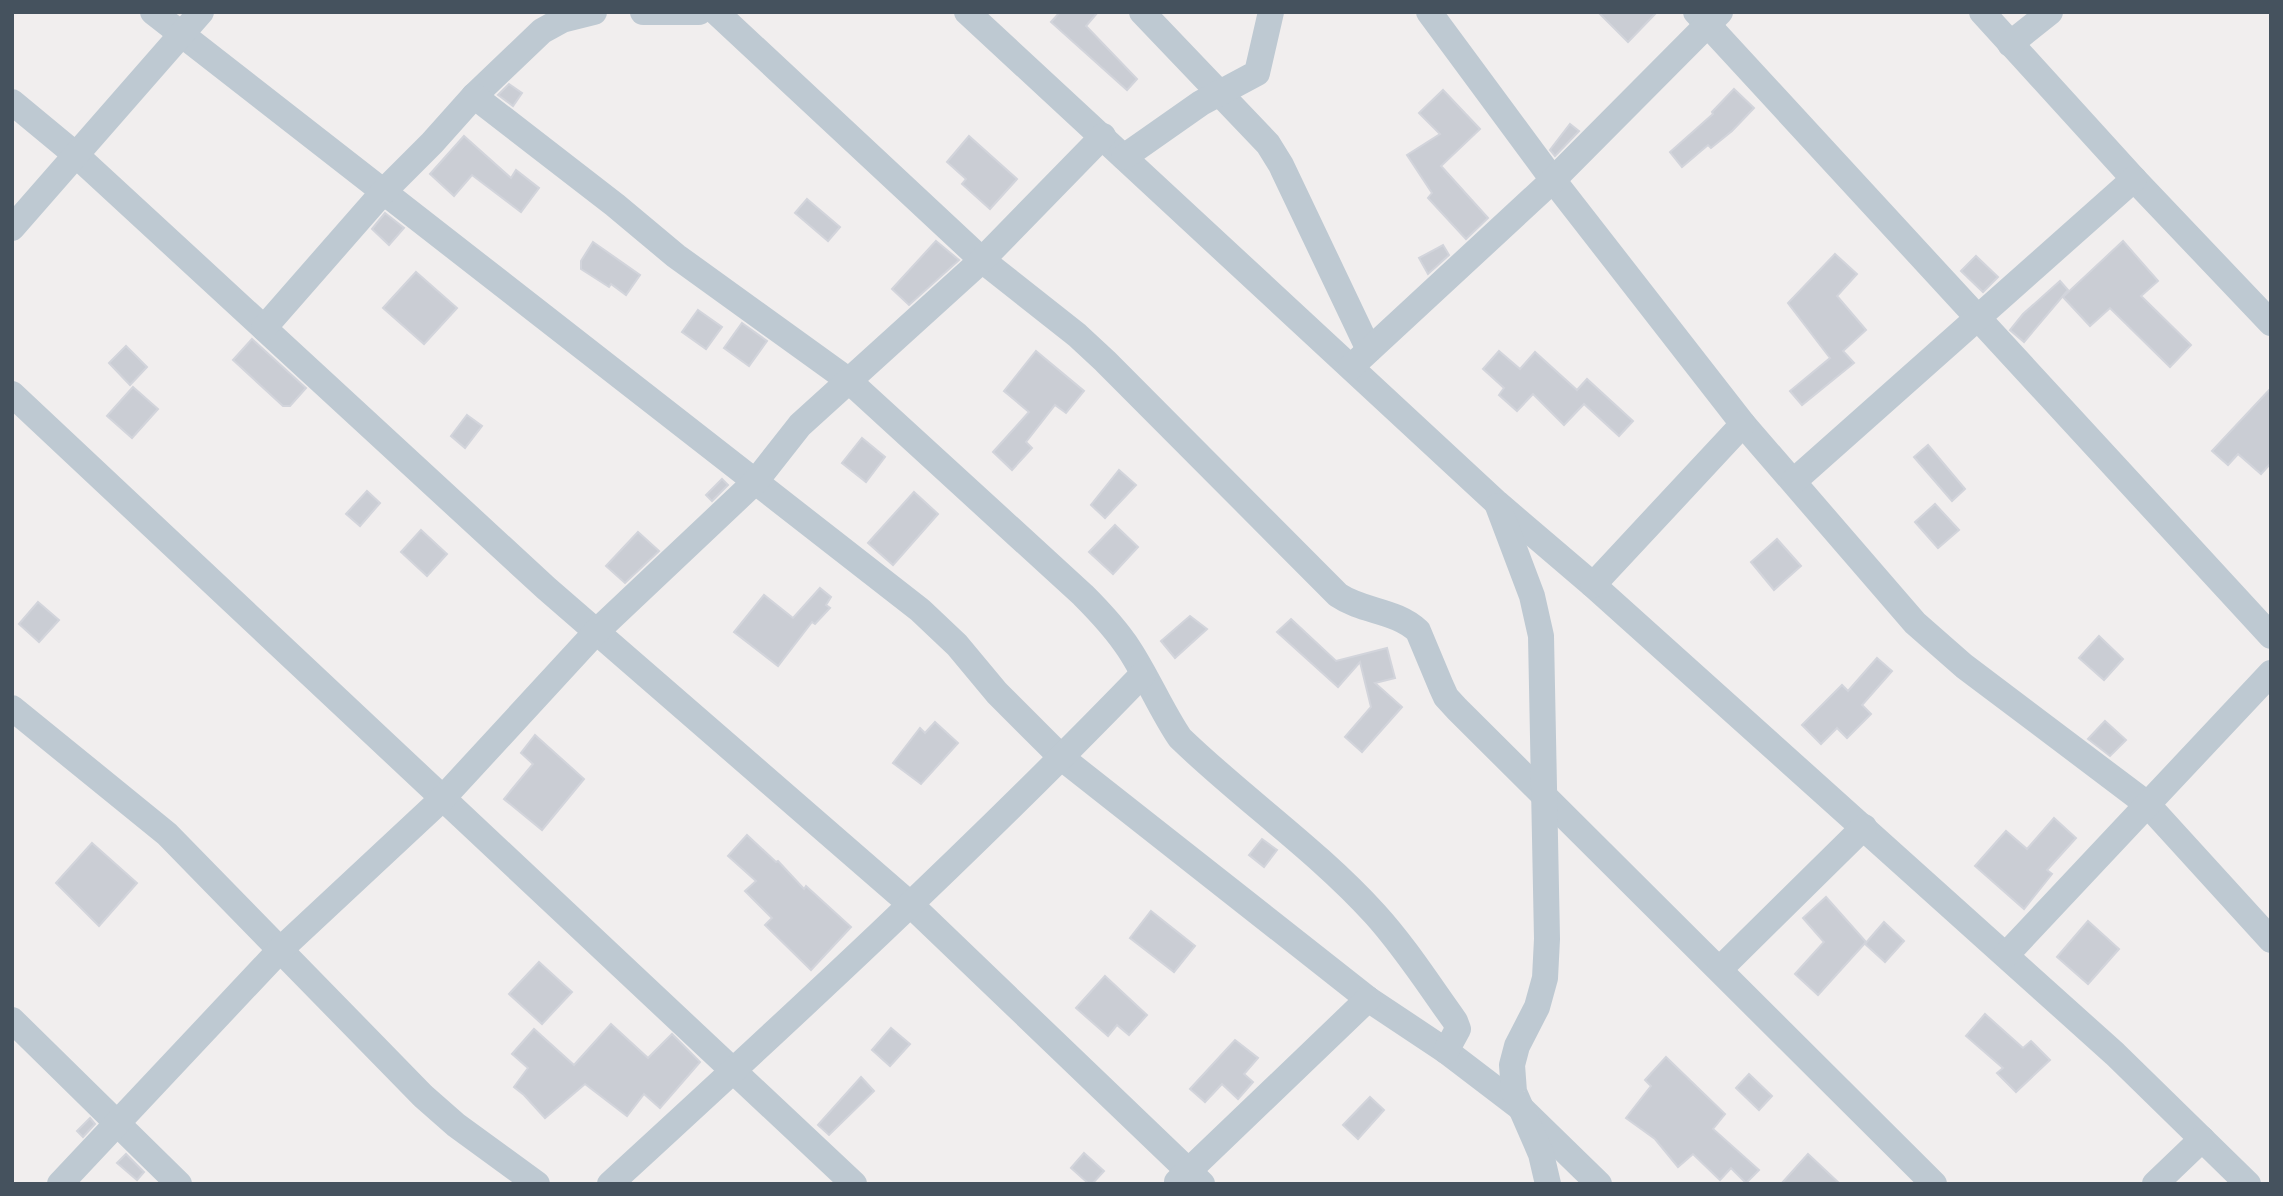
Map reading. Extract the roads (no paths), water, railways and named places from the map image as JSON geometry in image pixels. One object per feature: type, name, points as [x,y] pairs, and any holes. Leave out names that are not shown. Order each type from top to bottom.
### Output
[{"type":"street","points":[[153,12],[920,610],[957,645],[997,693],[1062,758],[1368,999],[1446,1051],[1522,1109],[1599,1184]]},
{"type":"street","points":[[12,228],[201,12]]},
{"type":"street","points":[[264,328],[384,191],[474,96],[541,31],[562,20],[594,12]]},
{"type":"street","points":[[643,12],[699,12]]},
{"type":"street","points":[[716,12],[982,260],[1077,335],[1105,361],[1338,595],[1349,603],[1401,618],[1418,631],[1446,697],[1934,1184]]},
{"type":"street","points":[[967,12],[1124,156],[1360,359],[1497,503],[1593,585],[2006,955],[2115,1054],[2248,1184]]},
{"type":"street","points":[[1143,12],[1259,134],[1281,165],[1360,359]]},
{"type":"street","points":[[1124,156],[1201,103],[1257,73],[1271,12]]},
{"type":"street","points":[[1429,12],[1553,180],[1743,424],[1915,623],[1935,643],[2147,804],[2271,940]]},
{"type":"street","points":[[1982,12],[2134,179],[2271,323]]},
{"type":"street","points":[[2010,44],[2050,12]]},
{"type":"street","points":[[1360,359],[1553,180],[1708,16],[1978,318],[2271,636]]},
{"type":"street","points":[[474,96],[615,205],[676,256],[848,380],[1100,612],[1130,650],[1163,713],[1180,738],[1346,885],[1398,943],[1455,1021],[1458,1029],[1446,1051]]},
{"type":"street","points":[[12,102],[76,155],[596,632],[911,904],[1189,1180],[1368,999]]},
{"type":"street","points":[[60,1184],[281,949],[443,798],[596,632],[756,481],[800,425],[982,260],[1103,136]]},
{"type":"street","points":[[1794,481],[2134,179]]},
{"type":"street","points":[[12,394],[854,1184]]},
{"type":"street","points":[[1593,585],[1743,424]]},
{"type":"street","points":[[1497,503],[1532,596],[1541,636],[1547,939],[1545,978],[1537,1007],[1517,1046],[1512,1065],[1514,1091],[1541,1154],[1548,1184]]},
{"type":"street","points":[[2006,955],[2271,673]]},
{"type":"street","points":[[610,1184],[911,904],[1062,758],[1143,674]]},
{"type":"street","points":[[12,708],[167,834],[431,1103],[456,1125],[537,1184]]},
{"type":"street","points":[[1720,969],[1864,827]]},
{"type":"street","points":[[12,1020],[179,1184]]},
{"type":"street","points":[[2155,1184],[2202,1139]]}]
